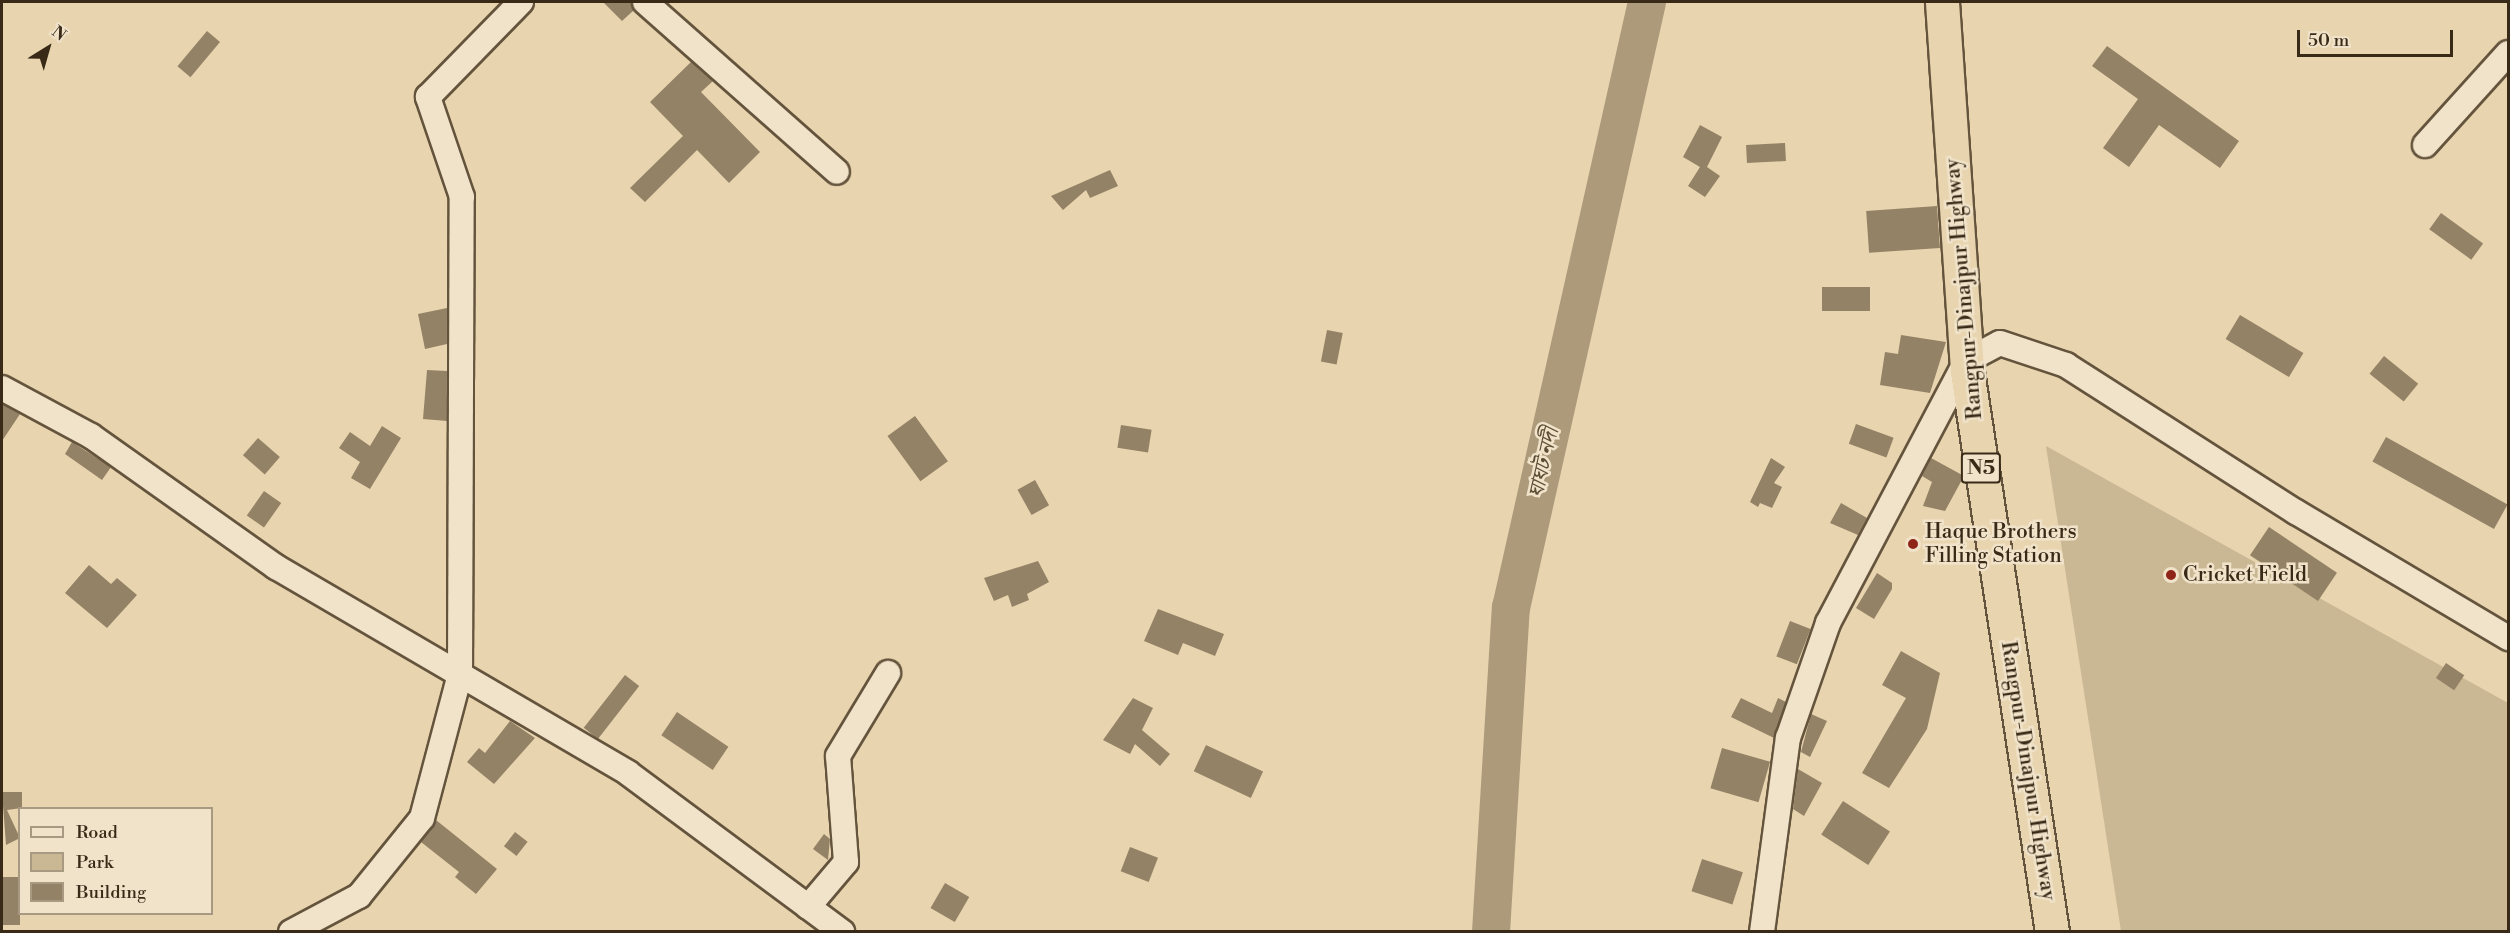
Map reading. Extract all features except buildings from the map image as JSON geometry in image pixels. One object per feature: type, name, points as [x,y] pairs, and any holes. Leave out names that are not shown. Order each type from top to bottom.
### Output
[{"type":"highway","name":"Rangpur-Dinajpur Highway","points":[[1942,2],[1966,361],[2052,932]]},
{"type":"street","points":[[291,932],[359,896],[422,818],[460,674],[462,197],[428,97],[521,2]]},
{"type":"street","points":[[645,2],[837,172]]},
{"type":"street","points":[[2425,145],[2508,53]]},
{"type":"street","points":[[1762,932],[1788,738],[1828,623],[1966,361],[2000,344],[2066,365],[2296,512],[2508,638]]},
{"type":"street","points":[[2,388],[91,436],[276,567],[628,773],[842,932]]},
{"type":"street","points":[[808,907],[846,862],[838,756],[888,673]]},
{"type":"green space","name":"Cricket Field","points":[[2046,446],[2508,703],[2508,931],[2121,931]]},
{"type":"waterway","name":"ঘাঘট নদী","points":[[1491,932],[1511,608],[1647,2]]},
{"type":"place","name":"Haque Brothers Filling Station","points":[[1913,544]]},
{"type":"place","name":"Cricket Field","points":[[2171,575]]}]
